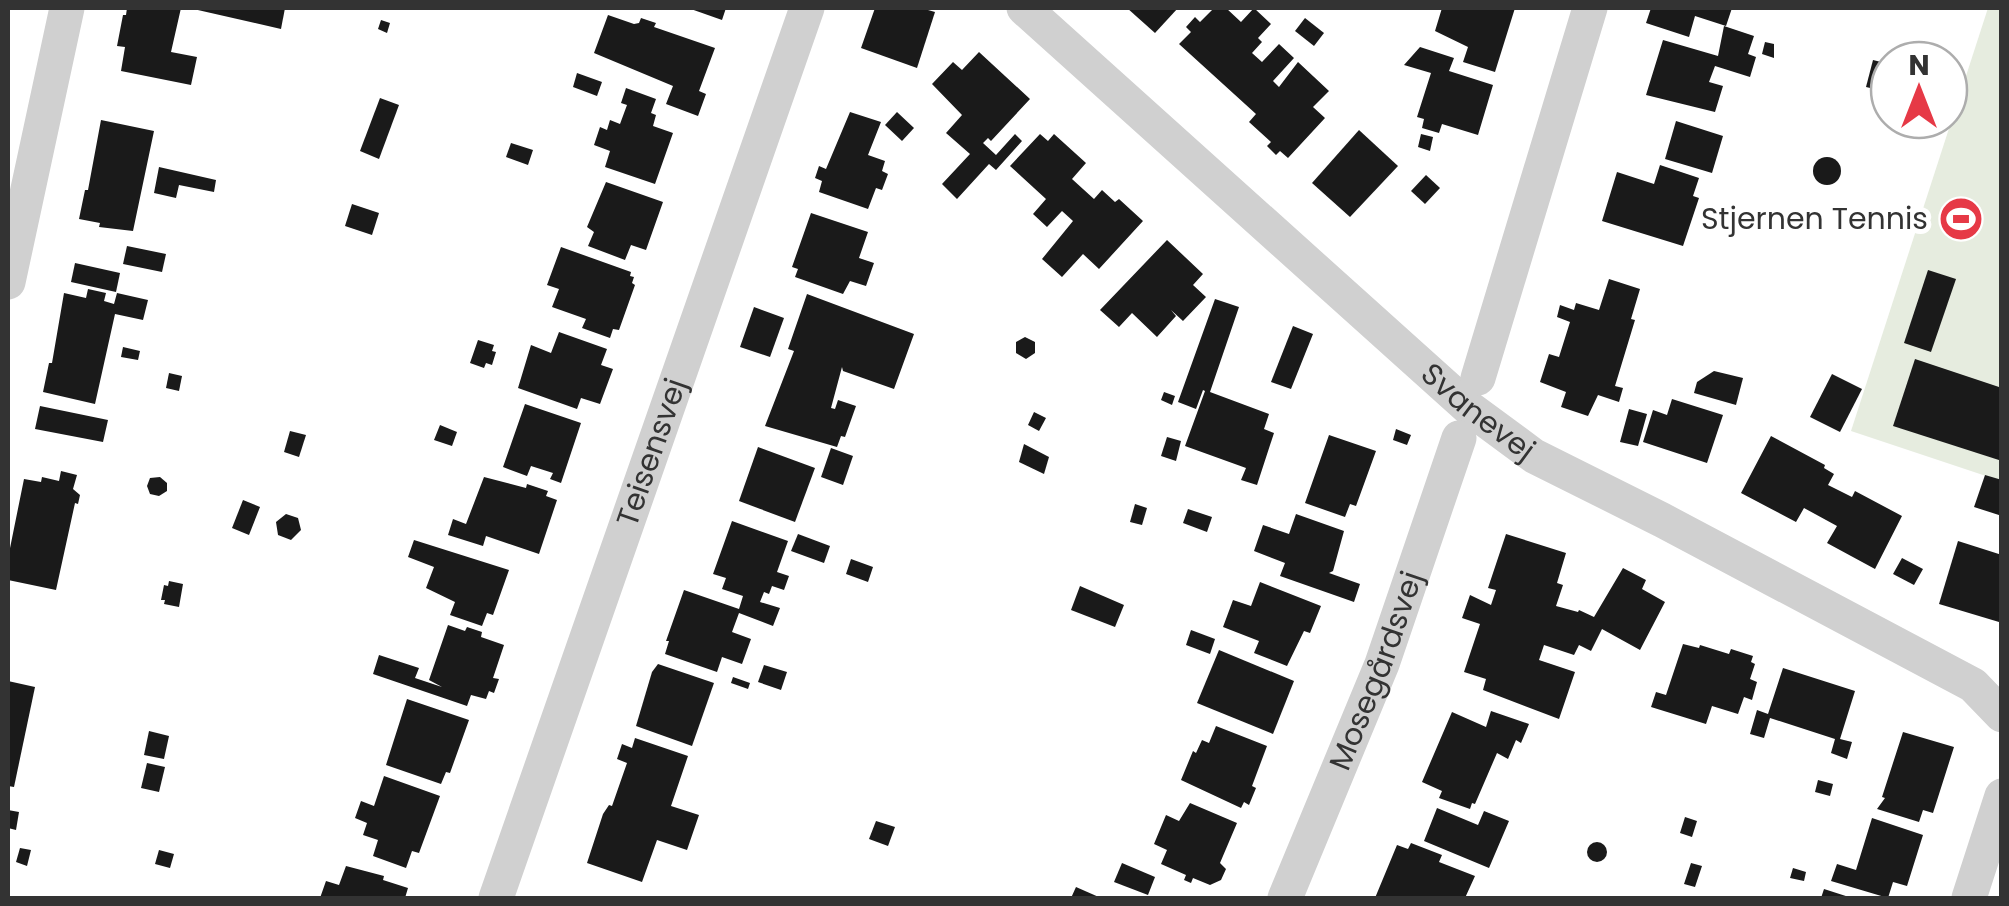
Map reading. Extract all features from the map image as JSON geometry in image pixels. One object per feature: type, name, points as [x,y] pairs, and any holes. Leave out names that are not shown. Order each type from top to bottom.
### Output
[{"type":"street","points":[[8,282],[67,8]]},
{"type":"street","name":"Teisensvej","points":[[496,898],[808,8]]},
{"type":"street","name":"Svanevej","points":[[1024,8],[1469,408],[1521,447],[1974,685],[2002,714]]},
{"type":"street","points":[[1478,378],[1590,8]]},
{"type":"street","name":"Mosegårdsvej","points":[[1285,898],[1382,664],[1458,438]]},
{"type":"street","points":[[1969,898],[2002,796]]},
{"type":"shaded area","name":"Stjernen Tennis","points":[[1988,8],[2001,8],[2001,481],[1851,431],[1945,140],[1969,140],[1969,67]]},
{"type":"building","points":[[127,8],[181,8],[171,52],[197,57],[191,85],[121,71],[125,47],[117,46]]},
{"type":"building","points":[[189,8],[285,8],[281,29]]},
{"type":"building","points":[[688,8],[726,8],[722,20]]},
{"type":"building","points":[[875,8],[921,8],[935,12],[917,68],[861,48]]},
{"type":"building","points":[[1127,8],[1178,8],[1155,33]]},
{"type":"building","points":[[1214,8],[1226,8],[1241,22],[1254,8],[1271,24],[1258,38],[1262,42],[1252,53],[1262,62],[1279,44],[1294,58],[1273,81],[1279,87],[1298,62],[1329,91],[1313,107],[1325,118],[1288,158],[1280,151],[1276,155],[1267,146],[1271,142],[1249,122],[1256,114],[1179,44],[1191,32],[1186,27],[1195,17],[1200,22]]},
{"type":"building","points":[[1442,8],[1515,8],[1495,72],[1463,62],[1468,47],[1435,31]]},
{"type":"building","points":[[1651,8],[1732,8],[1726,26],[1695,16],[1689,37],[1646,23]]},
{"type":"building","points":[[608,15],[634,24],[641,18],[656,23],[654,27],[715,48],[699,91],[706,94],[698,116],[666,104],[673,86],[594,53]]},
{"type":"building","points":[[1305,18],[1324,33],[1314,46],[1295,31]]},
{"type":"building","points":[[381,20],[390,23],[387,33],[378,29]]},
{"type":"building","points":[[1724,26],[1754,36],[1748,54],[1756,57],[1750,77],[1715,66],[1709,82],[1723,86],[1715,112],[1646,95],[1663,40],[1718,56]]},
{"type":"building","points":[[1765,42],[1774,44],[1774,58],[1762,54]]},
{"type":"building","points":[[1420,47],[1454,58],[1449,71],[1493,85],[1478,135],[1442,124],[1439,133],[1422,128],[1424,119],[1417,117],[1431,73],[1404,65]]},
{"type":"building","points":[[979,52],[1030,99],[991,141],[988,138],[983,143],[996,155],[1015,134],[1022,141],[996,170],[989,164],[957,199],[942,184],[970,154],[946,133],[962,115],[932,84],[953,62],[962,70]]},
{"type":"building","points":[[577,73],[602,82],[597,96],[573,87]]},
{"type":"building","points":[[626,88],[656,99],[651,113],[656,115],[653,126],[673,133],[655,184],[605,167],[610,151],[594,145],[600,127],[607,130],[610,120],[620,124],[627,105],[621,103]]},
{"type":"building","points":[[380,98],[399,105],[379,159],[360,151]]},
{"type":"building","points":[[850,112],[881,122],[868,155],[885,161],[882,171],[888,174],[882,190],[876,188],[868,209],[819,192],[822,181],[815,178],[819,166],[826,169]]},
{"type":"building","points":[[897,112],[914,128],[902,141],[885,125]]},
{"type":"building","points":[[101,120],[154,131],[133,231],[99,227],[100,223],[79,219]]},
{"type":"building","points":[[1676,121],[1723,136],[1712,173],[1665,159]]},
{"type":"building","points":[[1359,130],[1398,166],[1350,217],[1312,183]]},
{"type":"building","points":[[1040,134],[1048,141],[1054,134],[1086,163],[1072,179],[1094,199],[1102,190],[1115,202],[1119,199],[1143,221],[1099,269],[1083,254],[1062,277],[1042,259],[1073,221],[1062,211],[1047,227],[1033,214],[1046,199],[1010,166]]},
{"type":"building","points":[[1421,134],[1433,137],[1430,151],[1418,147]]},
{"type":"building","points":[[511,143],[533,150],[528,165],[506,157]]},
{"type":"building","points":[[1827,157],[1837,161],[1841,171],[1837,181],[1827,185],[1817,181],[1813,171],[1817,161]]},
{"type":"building","points":[[1660,165],[1699,178],[1693,196],[1699,198],[1683,246],[1602,221],[1617,172],[1654,184]]},
{"type":"building","points":[[159,167],[216,180],[214,192],[179,185],[176,198],[154,193]]},
{"type":"building","points":[[1426,175],[1440,188],[1425,204],[1411,191]]},
{"type":"building","points":[[606,182],[663,202],[646,250],[631,245],[625,260],[588,246],[594,232],[587,227]]},
{"type":"building","points":[[352,204],[379,213],[372,235],[345,226]]},
{"type":"building","points":[[811,213],[868,232],[859,258],[874,263],[866,286],[850,281],[843,294],[795,277],[798,269],[792,267]]},
{"type":"building","points":[[1167,240],[1203,274],[1193,285],[1206,297],[1183,321],[1171,310],[1176,316],[1157,337],[1132,313],[1119,327],[1100,310]]},
{"type":"building","points":[[127,246],[166,254],[162,272],[123,264]]},
{"type":"building","points":[[561,247],[631,272],[634,277],[635,285],[619,330],[613,329],[610,338],[582,328],[586,319],[552,307],[559,289],[547,285]]},
{"type":"building","points":[[75,263],[120,273],[116,292],[71,282]]},
{"type":"building","points":[[1928,270],[1956,279],[1931,352],[1904,343]]},
{"type":"building","points":[[1609,279],[1640,289],[1615,386],[1623,388],[1619,402],[1598,395],[1588,416],[1561,407],[1566,392],[1540,382],[1549,354],[1559,357],[1570,322],[1557,317],[1560,305],[1574,310],[1576,303],[1599,310]]},
{"type":"building","points":[[88,289],[106,293],[104,301],[114,304],[117,293],[148,300],[143,320],[115,314],[95,404],[43,392],[64,293],[86,298]]},
{"type":"building","points":[[807,294],[914,334],[894,389],[843,371],[842,367],[831,408],[835,409],[838,400],[856,406],[845,437],[841,436],[837,447],[765,426],[794,351],[788,349]]},
{"type":"building","points":[[1215,299],[1239,307],[1210,392],[1269,414],[1264,429],[1274,433],[1257,485],[1241,480],[1246,468],[1185,446],[1205,391],[1196,409],[1178,402]]},
{"type":"building","points":[[754,307],[784,318],[770,357],[740,347]]},
{"type":"building","points":[[1293,326],[1313,334],[1291,389],[1271,382]]},
{"type":"building","points":[[559,332],[607,349],[601,365],[613,369],[600,404],[581,398],[577,409],[518,388],[531,345],[551,353]]},
{"type":"building","points":[[1025,337],[1035,342],[1035,353],[1026,359],[1016,353],[1016,342]]},
{"type":"building","points":[[478,340],[494,345],[492,365],[486,363],[484,368],[470,363]]},
{"type":"building","points":[[123,347],[140,351],[138,360],[121,357]]},
{"type":"building","points":[[1915,359],[2002,388],[2002,461],[1893,426]]},
{"type":"building","points":[[1714,371],[1743,378],[1736,405],[1694,393],[1697,382]]},
{"type":"building","points":[[169,373],[182,376],[179,391],[166,388]]},
{"type":"building","points":[[1832,374],[1862,389],[1840,432],[1810,417]]},
{"type":"building","points":[[1164,392],[1175,396],[1172,405],[1161,400]]},
{"type":"building","points":[[1672,399],[1723,415],[1707,463],[1643,442],[1653,410],[1667,415]]},
{"type":"building","points":[[525,404],[581,423],[561,483],[550,479],[553,473],[531,466],[527,476],[503,467]]},
{"type":"building","points":[[40,406],[108,420],[103,442],[35,429]]},
{"type":"building","points":[[1629,409],[1647,414],[1638,446],[1620,442]]},
{"type":"building","points":[[1034,412],[1046,418],[1039,431],[1028,425]]},
{"type":"building","points":[[440,425],[457,432],[452,446],[434,440]]},
{"type":"building","points":[[1396,429],[1411,435],[1407,445],[1393,440]]},
{"type":"building","points":[[290,431],[306,435],[299,457],[284,452]]},
{"type":"building","points":[[1329,435],[1376,451],[1356,506],[1350,504],[1345,517],[1305,503]]},
{"type":"building","points":[[1771,436],[1825,465],[1834,474],[1828,485],[1852,497],[1855,491],[1902,516],[1875,569],[1827,543],[1837,526],[1804,508],[1796,522],[1741,493]]},
{"type":"building","points":[[1167,437],[1181,441],[1176,461],[1161,456]]},
{"type":"building","points":[[1024,444],[1049,457],[1044,474],[1019,462]]},
{"type":"building","points":[[758,447],[815,468],[795,522],[739,501]]},
{"type":"building","points":[[831,448],[853,456],[843,485],[821,477]]},
{"type":"building","points":[[61,471],[77,475],[73,489],[80,495],[56,590],[8,580],[8,558],[24,479],[41,482],[42,477],[59,481]]},
{"type":"building","points":[[1985,475],[2002,480],[2002,516],[1974,507]]},
{"type":"building","points":[[160,477],[167,483],[167,491],[159,496],[150,494],[150,478]]},
{"type":"building","points":[[484,477],[526,488],[527,484],[548,491],[546,496],[557,500],[539,554],[486,536],[483,546],[448,535],[453,519],[466,524]]},
{"type":"building","points":[[243,500],[260,507],[249,535],[232,528]]},
{"type":"building","points":[[1135,504],[1147,508],[1142,525],[1130,522]]},
{"type":"building","points":[[1188,509],[1212,517],[1207,532],[1183,523]]},
{"type":"building","points":[[286,514],[298,518],[301,530],[291,540],[278,535],[276,522]]},
{"type":"building","points":[[1296,514],[1344,531],[1333,571],[1329,573],[1360,584],[1354,602],[1280,576],[1285,563],[1254,551],[1263,525],[1289,534]]},
{"type":"building","points":[[732,521],[788,541],[777,572],[789,576],[784,590],[772,586],[760,602],[780,608],[773,626],[739,613],[732,632],[751,639],[742,664],[722,657],[717,672],[665,654],[666,641],[684,590],[739,609],[743,596],[722,589],[726,578],[713,574]]},
{"type":"building","points":[[798,534],[830,546],[824,563],[791,551]]},
{"type":"building","points":[[1506,534],[1566,553],[1557,583],[1563,585],[1556,606],[1594,617],[1623,568],[1646,580],[1642,589],[1665,602],[1640,650],[1602,629],[1591,651],[1579,645],[1574,655],[1544,645],[1539,660],[1575,672],[1559,719],[1483,690],[1486,679],[1464,672],[1480,624],[1462,618],[1470,595],[1491,605],[1496,590],[1488,588]]},
{"type":"building","points":[[414,540],[509,570],[493,615],[487,613],[482,626],[450,615],[455,602],[426,588],[434,567],[408,557]]},
{"type":"building","points":[[1958,541],[2002,555],[1999,622],[1939,604]]},
{"type":"building","points":[[1902,558],[1923,569],[1914,585],[1893,574]]},
{"type":"building","points":[[851,559],[873,567],[868,582],[846,574]]},
{"type":"building","points":[[169,581],[183,584],[179,607],[161,600],[164,585],[168,586]]},
{"type":"building","points":[[1260,582],[1321,606],[1310,633],[1304,631],[1287,666],[1254,653],[1259,641],[1223,627],[1233,600],[1251,606]]},
{"type":"building","points":[[1080,586],[1124,605],[1115,627],[1071,610]]},
{"type":"building","points":[[448,625],[482,632],[481,637],[504,645],[493,678],[499,679],[494,693],[489,691],[486,699],[471,695],[467,706],[373,674],[379,655],[419,668],[415,678],[442,687],[429,680]]},
{"type":"building","points":[[1191,630],[1215,639],[1210,654],[1186,645]]},
{"type":"building","points":[[1683,644],[1729,654],[1731,649],[1753,656],[1751,662],[1755,664],[1750,679],[1757,682],[1752,700],[1744,697],[1738,714],[1712,706],[1706,724],[1651,707],[1656,692],[1666,695]]},
{"type":"building","points":[[1219,650],[1294,681],[1273,734],[1197,703]]},
{"type":"building","points":[[658,664],[714,683],[692,746],[636,726]]},
{"type":"building","points":[[764,665],[787,672],[781,690],[758,682]]},
{"type":"building","points":[[1783,668],[1855,691],[1840,739],[1852,742],[1847,759],[1831,753],[1835,739],[1770,718],[1764,738],[1750,734],[1757,710],[1768,714]]},
{"type":"building","points":[[733,677],[750,683],[748,689],[731,683]]},
{"type":"building","points":[[8,681],[35,687],[14,787],[8,786]]},
{"type":"building","points":[[407,699],[469,720],[450,773],[446,772],[441,784],[386,765]]},
{"type":"building","points":[[1491,711],[1529,724],[1521,743],[1516,740],[1508,759],[1497,753],[1470,809],[1439,798],[1442,791],[1422,782],[1452,712],[1486,727]]},
{"type":"building","points":[[1216,726],[1267,746],[1249,805],[1244,802],[1241,808],[1181,780],[1193,751],[1196,753],[1202,740],[1209,743]]},
{"type":"building","points":[[149,731],[169,736],[164,759],[144,755]]},
{"type":"building","points":[[1903,732],[1954,747],[1933,813],[1923,810],[1919,822],[1877,809],[1885,798],[1882,797]]},
{"type":"building","points":[[635,738],[688,756],[671,806],[699,815],[687,850],[657,840],[642,882],[587,863],[603,814],[612,806],[627,763],[617,759],[622,744],[632,748]]},
{"type":"building","points":[[147,763],[165,767],[159,792],[141,788]]},
{"type":"building","points":[[384,776],[440,796],[419,853],[412,851],[406,868],[373,856],[378,840],[363,835],[367,823],[355,818],[361,801],[374,806]]},
{"type":"building","points":[[1818,780],[1833,784],[1830,796],[1815,792]]},
{"type":"building","points":[[1190,803],[1237,823],[1220,863],[1226,869],[1221,880],[1210,885],[1193,878],[1191,883],[1184,880],[1186,875],[1161,864],[1167,850],[1154,844],[1166,815],[1179,821]]},
{"type":"building","points":[[1437,808],[1478,825],[1484,811],[1509,821],[1489,868],[1424,841]]},
{"type":"building","points":[[8,810],[19,812],[16,830],[8,828]]},
{"type":"building","points":[[1685,817],[1697,821],[1692,837],[1680,833]]},
{"type":"building","points":[[1872,818],[1923,835],[1907,886],[1893,882],[1888,898],[1831,881],[1837,864],[1856,870]]},
{"type":"building","points":[[876,821],[895,827],[888,846],[869,839]]},
{"type":"building","points":[[1597,842],[1607,852],[1597,862],[1587,852]]},
{"type":"building","points":[[1411,843],[1442,855],[1439,862],[1475,876],[1465,898],[1375,898],[1397,845],[1408,849]]},
{"type":"building","points":[[20,848],[31,850],[27,866],[16,862]]},
{"type":"building","points":[[159,850],[174,854],[170,868],[155,864]]},
{"type":"building","points":[[1122,863],[1155,877],[1148,895],[1114,882]]},
{"type":"building","points":[[1691,863],[1702,866],[1695,887],[1684,884]]},
{"type":"building","points":[[346,866],[384,876],[383,880],[408,888],[405,898],[320,898],[326,881],[339,885]]},
{"type":"building","points":[[1793,868],[1806,872],[1804,881],[1790,878]]},
{"type":"building","points":[[1076,887],[1101,898],[1071,898]]},
{"type":"building","points":[[1824,889],[1852,898],[1821,898]]},
{"type":"place","name":"Stjernen Tennis","points":[[1961,219]]}]
